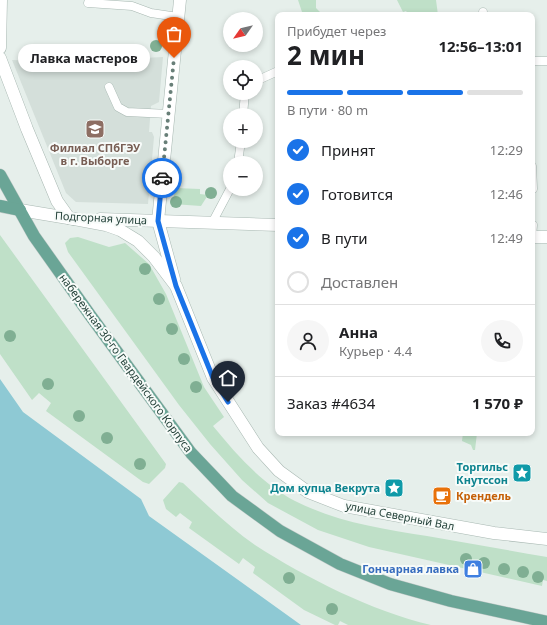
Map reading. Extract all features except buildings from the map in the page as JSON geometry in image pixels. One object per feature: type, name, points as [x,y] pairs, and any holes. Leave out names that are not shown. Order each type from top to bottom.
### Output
[{"type":"main road","name":"набережная 30-го Гвардейского Корпуса","points":[[0,175],[61,275],[165,420],[191,453],[232,496],[280,531],[347,567],[390,584],[443,599],[547,622]]},
{"type":"main road","points":[[0,206],[20,210]]},
{"type":"street","points":[[0,48],[1,0]]},
{"type":"street","points":[[176,286],[158,221],[180,0]]},
{"type":"street","points":[[0,58],[54,194],[69,218]]},
{"type":"street","name":"Подгорная улица","points":[[20,210],[69,218],[275,225]]},
{"type":"street","name":"улица Северный Вал","points":[[69,218],[120,230],[138,241],[154,257],[176,286],[213,378],[258,448],[279,471],[308,492],[344,506],[487,532],[547,540]]},
{"type":"street","points":[[535,234],[547,238]]},
{"type":"lane","points":[[88,3],[132,6],[151,13],[178,16]]},
{"type":"lane","points":[[535,61],[547,62]]},
{"type":"lane","points":[[263,78],[275,72]]},
{"type":"lane","points":[[109,86],[118,107],[127,112],[169,114]]},
{"type":"lane","points":[[212,223],[226,196]]},
{"type":"shaded area","name":"Филиал СПбГЭУ в г. Выборге","points":[[163,57],[159,102],[151,106],[149,132],[152,132],[154,137],[148,204],[76,202],[66,193],[12,60],[65,62]]},
{"type":"green space","points":[[298,0],[316,0],[316,8],[320,12],[302,12]]},
{"type":"green space","points":[[397,0],[436,0],[438,12],[403,12]]},
{"type":"green space","points":[[175,188],[200,189],[200,194],[208,195],[201,206],[173,204]]},
{"type":"green space","points":[[0,235],[166,464],[165,468],[149,484],[143,482],[46,411],[51,403],[39,393],[32,400],[0,354]]},
{"type":"green space","points":[[78,237],[109,247],[125,243],[149,264],[166,294],[204,387],[224,417],[213,426],[250,468],[271,486],[295,501],[311,508],[360,524],[547,557],[547,581],[543,580],[542,586],[369,547],[318,530],[268,503],[242,480],[210,444],[179,405],[68,252],[65,243],[70,238]]},
{"type":"green space","points":[[463,436],[477,436],[475,450],[473,450],[471,445],[462,441]]},
{"type":"green space","points":[[179,482],[183,483],[245,538],[296,569],[363,602],[409,619],[431,625],[348,625],[340,621],[338,625],[335,625],[304,610],[253,573],[255,567],[243,558],[239,564],[189,528],[192,522],[180,513],[176,517],[166,509],[163,500]]},
{"type":"water","points":[[0,379],[23,412],[141,499],[149,516],[301,625],[0,625]]},
{"type":"way so far","points":[[162,178],[174,58]]},
{"type":"place","name":"Лавка мастеров","points":[[174,58]]},
{"type":"place","name":"Филиал СПбГЭУ в г. Выборге","points":[[95,129]]},
{"type":"place","name":"Торгильс Кнутссон","points":[[522,473]]},
{"type":"place","name":"Дом купца Векрута","points":[[394,488]]},
{"type":"place","name":"Крендель","points":[[442,496]]},
{"type":"place","name":"Гончарная лавка","points":[[473,569]]},
{"type":"route","points":[[162,178],[158,221],[176,286],[213,378],[228,402]]}]
